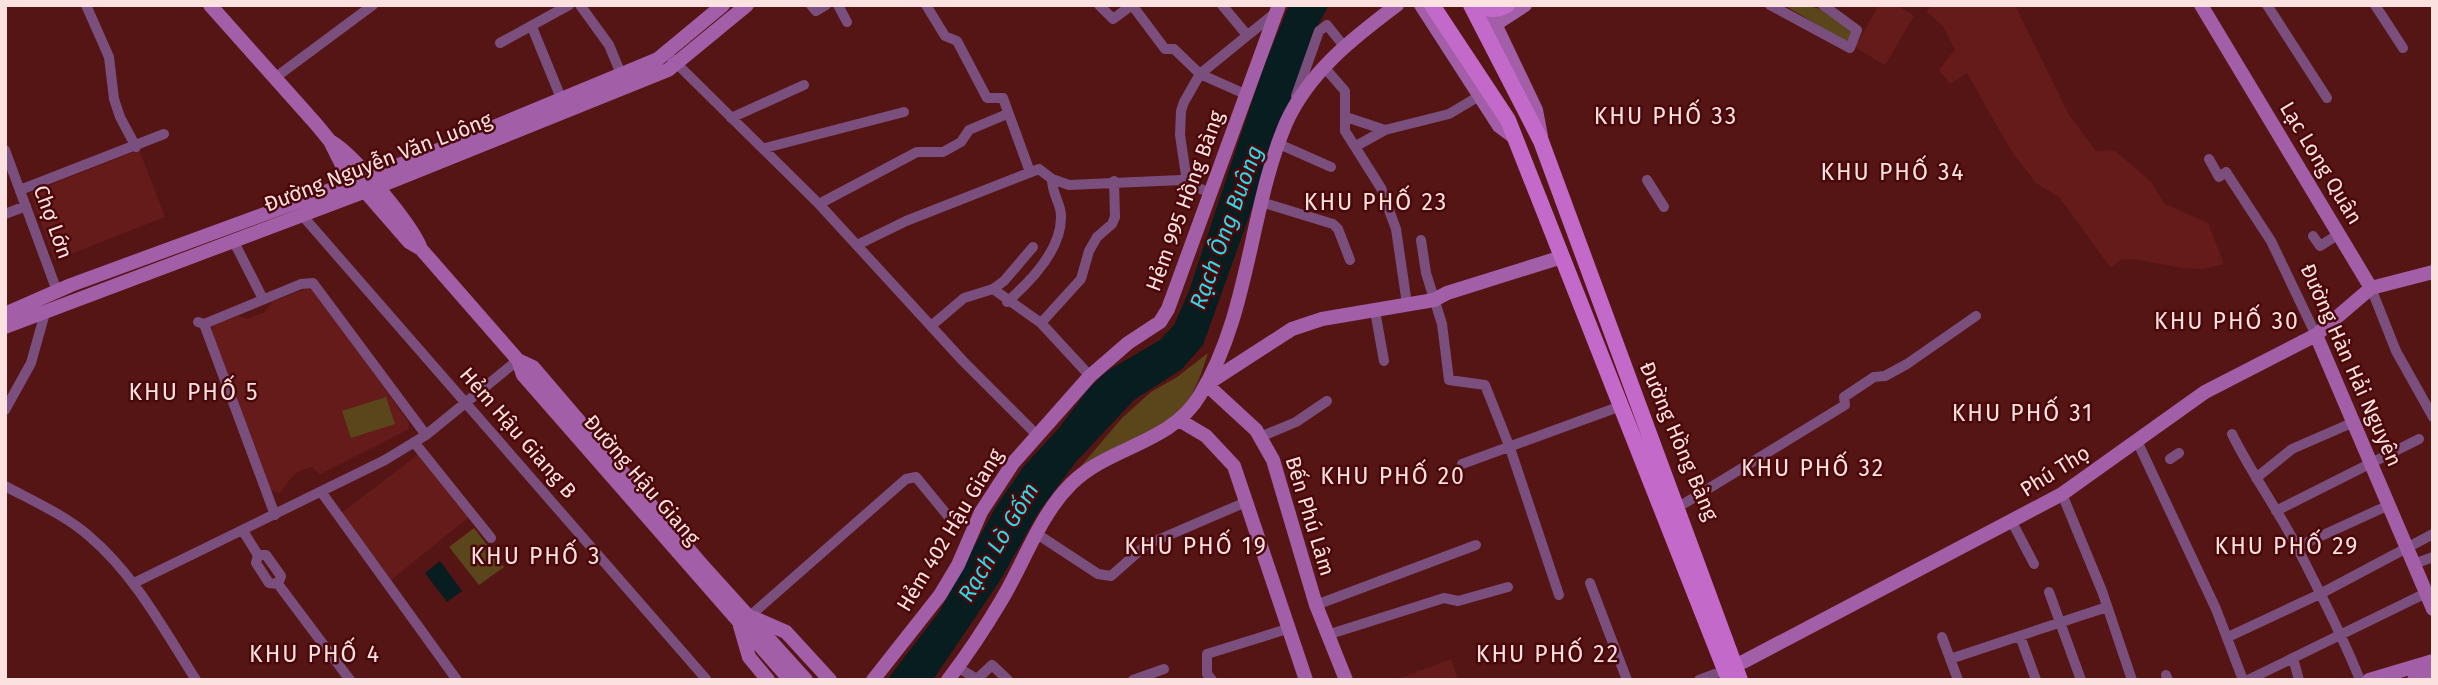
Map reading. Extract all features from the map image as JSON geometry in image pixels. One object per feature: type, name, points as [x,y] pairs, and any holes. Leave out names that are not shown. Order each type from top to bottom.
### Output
[{"type":"main road","name":"Đường Hậu Giang","points":[[210,5],[330,141],[341,146],[409,242],[421,249],[518,360],[523,375],[766,643]]},
{"type":"main road","name":"Đường Nguyễn Văn Luông","points":[[5,327],[301,214],[621,74],[667,53],[723,5]]},
{"type":"main road","name":"Đường Nguyễn Văn Luông","points":[[5,314],[57,291],[291,202],[367,184],[677,65],[747,5]]},
{"type":"main road","points":[[948,680],[1002,601],[1037,534],[1062,494],[1084,472],[1150,440],[1179,419],[1206,384],[1232,321],[1261,202],[1287,122],[1324,66],[1343,45],[1396,5]]},
{"type":"main road","name":"Đường Hồng Bàng","points":[[1421,5],[1499,126],[1515,138]]},
{"type":"main road","name":"Đường Hồng Bàng","points":[[1432,5],[1508,120],[1621,406],[1637,424],[1657,430],[1750,680]]},
{"type":"main road","name":"Đường Hồng Bàng","points":[[1471,5],[1542,141],[1637,424]]},
{"type":"main road","points":[[1479,5],[1487,9],[1500,9],[1507,5]]},
{"type":"main road","name":"Đường Hồng Bàng","points":[[1479,5],[1497,29]]},
{"type":"main road","name":"Đường Hồng Bàng","points":[[1486,5],[1536,110],[1542,141]]},
{"type":"main road","points":[[1497,29],[1525,5]]},
{"type":"main road","name":"Lạc Long Quân","points":[[2201,5],[2371,288]]},
{"type":"main road","name":"Hẻm 995 Hồng Bàng","points":[[1037,434],[1090,376],[1128,343],[1160,322],[1178,286],[1276,10]]},
{"type":"main road","points":[[1206,384],[1292,329],[1322,319],[1434,300],[1447,293],[1562,257]]},
{"type":"main road","points":[[2371,288],[2433,272]]},
{"type":"main road","name":"Phú Thọ","points":[[1743,662],[2062,494],[2205,392],[2316,335],[2371,288]]},
{"type":"main road","name":"Chợ Lớn","points":[[57,291],[64,306]]},
{"type":"main road","name":"Đường Hàn Hải Nguyên","points":[[2316,335],[2433,608]]},
{"type":"main road","name":"Bến Phú Lâm","points":[[1206,384],[1261,437],[1278,474],[1316,605],[1346,680]]},
{"type":"main road","points":[[1179,419],[1206,436],[1234,466],[1306,680]]},
{"type":"main road","points":[[1637,424],[1721,678]]},
{"type":"main road","name":"Đường Hồng Bàng","points":[[1637,424],[1627,440],[1721,678]]},
{"type":"main road","name":"Hẻm 402 Hậu Giang","points":[[873,680],[940,595],[1001,479],[1037,434]]},
{"type":"main road","points":[[1653,468],[1740,680]]},
{"type":"main road","name":"Đường Hậu Giang","points":[[745,621],[749,657],[768,680]]},
{"type":"main road","name":"Đường Hậu Giang","points":[[745,621],[786,632],[830,680]]},
{"type":"main road","points":[[766,643],[790,680]]},
{"type":"main road","points":[[766,643],[806,680]]},
{"type":"main road","points":[[2369,680],[2433,661]]},
{"type":"main road","points":[[2414,680],[2433,674]]},
{"type":"street","points":[[86,5],[109,57],[114,99],[120,117],[136,147]]},
{"type":"street","points":[[276,78],[373,5]]},
{"type":"street","points":[[500,43],[569,5]]},
{"type":"street","points":[[580,5],[610,45],[621,74]]},
{"type":"street","points":[[811,5],[816,11],[826,5]]},
{"type":"street","points":[[838,5],[847,22]]},
{"type":"street","points":[[926,5],[944,36],[957,41],[987,98],[1003,98],[1030,172]]},
{"type":"street","points":[[1100,5],[1113,19],[1132,5],[1166,49],[1174,49],[1200,74],[1245,94]]},
{"type":"street","points":[[1222,5],[1247,35]]},
{"type":"street","points":[[1770,5],[1850,48],[1857,30],[1823,5]]},
{"type":"street","points":[[2267,5],[2327,98]]},
{"type":"street","points":[[2375,5],[2403,48]]},
{"type":"street","name":"Hẻm 995 Hồng Bàng","points":[[1187,182],[1180,135],[1181,111],[1200,74],[1276,10]]},
{"type":"street","points":[[1287,122],[1319,30],[1326,25],[1331,27],[1343,45]]},
{"type":"street","points":[[531,27],[561,98]]},
{"type":"street","points":[[667,53],[731,118],[765,148],[931,326],[1037,434]]},
{"type":"street","points":[[1324,66],[1346,91],[1345,131],[1381,188],[1396,229],[1407,304]]},
{"type":"street","points":[[731,118],[804,85]]},
{"type":"street","points":[[1356,146],[1385,130],[1449,114],[1481,95]]},
{"type":"street","points":[[765,148],[904,112]]},
{"type":"street","points":[[819,204],[917,152],[943,152],[961,142],[969,130],[1007,114]]},
{"type":"street","points":[[1346,117],[1385,130]]},
{"type":"street","points":[[20,190],[164,134]]},
{"type":"street","points":[[1279,144],[1331,167]]},
{"type":"street","name":"Chợ Lớn","points":[[5,150],[57,291]]},
{"type":"street","name":"Đường Hàn Hải Nguyên","points":[[2209,159],[2219,177],[2227,173],[2271,241],[2316,335]]},
{"type":"street","points":[[857,245],[906,220],[1030,172],[1044,170],[1052,179],[1069,185],[1114,181],[1187,182],[1210,193]]},
{"type":"street","points":[[1007,302],[1026,286],[1054,241],[1061,215],[1052,192],[1052,179]]},
{"type":"street","points":[[1647,180],[1664,207]]},
{"type":"street","points":[[1041,323],[1081,279],[1089,251],[1097,237],[1112,224],[1116,204],[1114,181]]},
{"type":"street","points":[[1261,202],[1333,224],[1338,229],[1350,260]]},
{"type":"street","points":[[5,214],[26,206]]},
{"type":"street","name":"Hẻm Hậu Giang B","points":[[301,214],[706,679]]},
{"type":"street","points":[[2313,236],[2320,246],[2339,234]]},
{"type":"street","points":[[233,240],[263,299]]},
{"type":"street","points":[[1421,240],[1442,324],[1449,380],[1485,385],[1510,448],[1559,595]]},
{"type":"street","points":[[931,326],[964,298],[993,289],[1004,281],[1033,247]]},
{"type":"street","points":[[275,515],[201,323],[313,283],[426,435]]},
{"type":"street","points":[[2371,288],[2396,351],[2433,417]]},
{"type":"street","points":[[993,289],[1007,302],[1041,323],[1090,376]]},
{"type":"street","points":[[1375,311],[1384,361]]},
{"type":"street","points":[[5,410],[31,363],[45,313]]},
{"type":"street","points":[[1685,503],[1846,405],[1844,397],[1874,377],[1885,376],[1907,364],[1976,316]]},
{"type":"street","points":[[134,583],[322,493],[414,442],[518,360]]},
{"type":"street","points":[[1261,437],[1296,422],[1327,401]]},
{"type":"street","points":[[1462,464],[1621,406]]},
{"type":"street","points":[[2256,478],[2292,449],[2354,422]]},
{"type":"street","points":[[2232,434],[2297,547],[2342,635],[2360,680]]},
{"type":"street","points":[[2276,511],[2419,439]]},
{"type":"street","points":[[2137,441],[2246,680],[2426,593]]},
{"type":"street","points":[[414,442],[491,538]]},
{"type":"street","points":[[745,621],[906,479],[916,477],[953,522]]},
{"type":"street","points":[[5,486],[87,534],[134,583],[196,680]]},
{"type":"street","points":[[322,493],[457,680]]},
{"type":"street","points":[[2062,494],[2107,607],[2132,680]]},
{"type":"street","points":[[1037,534],[1099,574],[1111,576],[1146,545],[1246,502]]},
{"type":"street","points":[[2297,547],[2389,505]]},
{"type":"street","points":[[2012,522],[2034,564]]},
{"type":"street","points":[[243,531],[258,555],[256,563],[270,583],[278,584],[350,680]]},
{"type":"street","points":[[2228,637],[2320,594],[2433,534]]},
{"type":"street","points":[[1316,605],[1476,545]]},
{"type":"street","points":[[2414,564],[2433,557]]},
{"type":"street","points":[[1590,583],[1627,680]]},
{"type":"street","points":[[1327,635],[1444,598],[1458,601],[1508,587]]},
{"type":"street","points":[[2049,592],[2081,680]]},
{"type":"street","points":[[1950,659],[2107,607]]},
{"type":"street","points":[[1212,680],[1207,674],[1207,654],[1287,629]]},
{"type":"street","points":[[2020,636],[2036,680]]},
{"type":"street","points":[[1942,638],[1958,680]]},
{"type":"street","points":[[2293,658],[2300,680]]},
{"type":"street","points":[[957,667],[976,679],[992,665],[1008,680]]},
{"type":"street","points":[[1133,680],[1164,669]]},
{"type":"street","points":[[1699,680],[1721,678]]},
{"type":"shaded area","points":[[1784,5],[1813,7],[1830,13],[1853,33],[1848,43]]},
{"type":"shaded area","points":[[1879,5],[1896,5],[1914,16],[1885,65],[1855,47]]},
{"type":"shaded area","points":[[1934,5],[2015,5],[2069,115],[2096,151],[2114,150],[2151,182],[2165,204],[2208,223],[2224,264],[2202,269],[2181,268],[2134,259],[2120,260],[2111,268],[2059,197],[2036,183],[2012,152],[1967,73],[1950,84],[1939,70],[1955,50],[1943,26],[1926,11]]},
{"type":"shaded area","points":[[139,150],[165,217],[55,260],[30,193]]},
{"type":"shaded area","points":[[311,287],[409,423],[409,429],[320,474],[311,467],[302,470],[293,475],[280,493],[268,489],[211,332],[214,325],[238,316],[247,319],[265,312],[272,302]]},
{"type":"shaded area","points":[[1208,353],[1192,394],[1175,417],[1148,436],[1070,479],[1122,418],[1151,392],[1177,377]]},
{"type":"shaded area","points":[[386,397],[395,424],[351,438],[342,411]]},
{"type":"shaded area","points":[[424,450],[474,513],[391,580],[340,514]]},
{"type":"shaded area","points":[[474,528],[504,567],[479,585],[449,547]]},
{"type":"shaded area","points":[[1451,659],[1458,680],[1395,680]]},
{"type":"water","points":[[1289,5],[1329,5],[1317,27],[1203,345],[1182,369],[1134,400],[1075,463],[1038,513],[1001,579],[933,680],[887,680],[939,612],[995,508],[1024,466],[1059,428],[1089,388],[1107,371],[1160,340],[1174,325],[1189,291],[1262,71]]},
{"type":"water","points":[[440,561],[462,591],[447,602],[425,573]]},
{"type":"district","name":"KHU PHỐ 33","points":[[1666,116]]},
{"type":"district","name":"KHU PHỐ 34","points":[[1893,172]]},
{"type":"district","name":"KHU PHỐ 23","points":[[1376,202]]},
{"type":"district","name":"KHU PHỐ 30","points":[[2227,321]]},
{"type":"district","name":"KHU PHỐ 5","points":[[194,392]]},
{"type":"district","name":"KHU PHỐ 31","points":[[2023,413]]},
{"type":"district","name":"KHU PHỐ 32","points":[[1813,468]]},
{"type":"district","name":"KHU PHỐ 20","points":[[1393,476]]},
{"type":"district","name":"KHU PHỐ 19","points":[[1196,546]]},
{"type":"district","name":"KHU PHỐ 29","points":[[2287,546]]},
{"type":"district","name":"KHU PHỐ 3","points":[[536,556]]},
{"type":"district","name":"KHU PHỐ 4","points":[[315,654]]},
{"type":"district","name":"KHU PHỐ 22","points":[[1548,654]]},
{"type":"water label","name":"Rạch Ông Buông","points":[[1226,227]]},
{"type":"water label","name":"Rạch Lò Gốm","points":[[998,542]]}]
